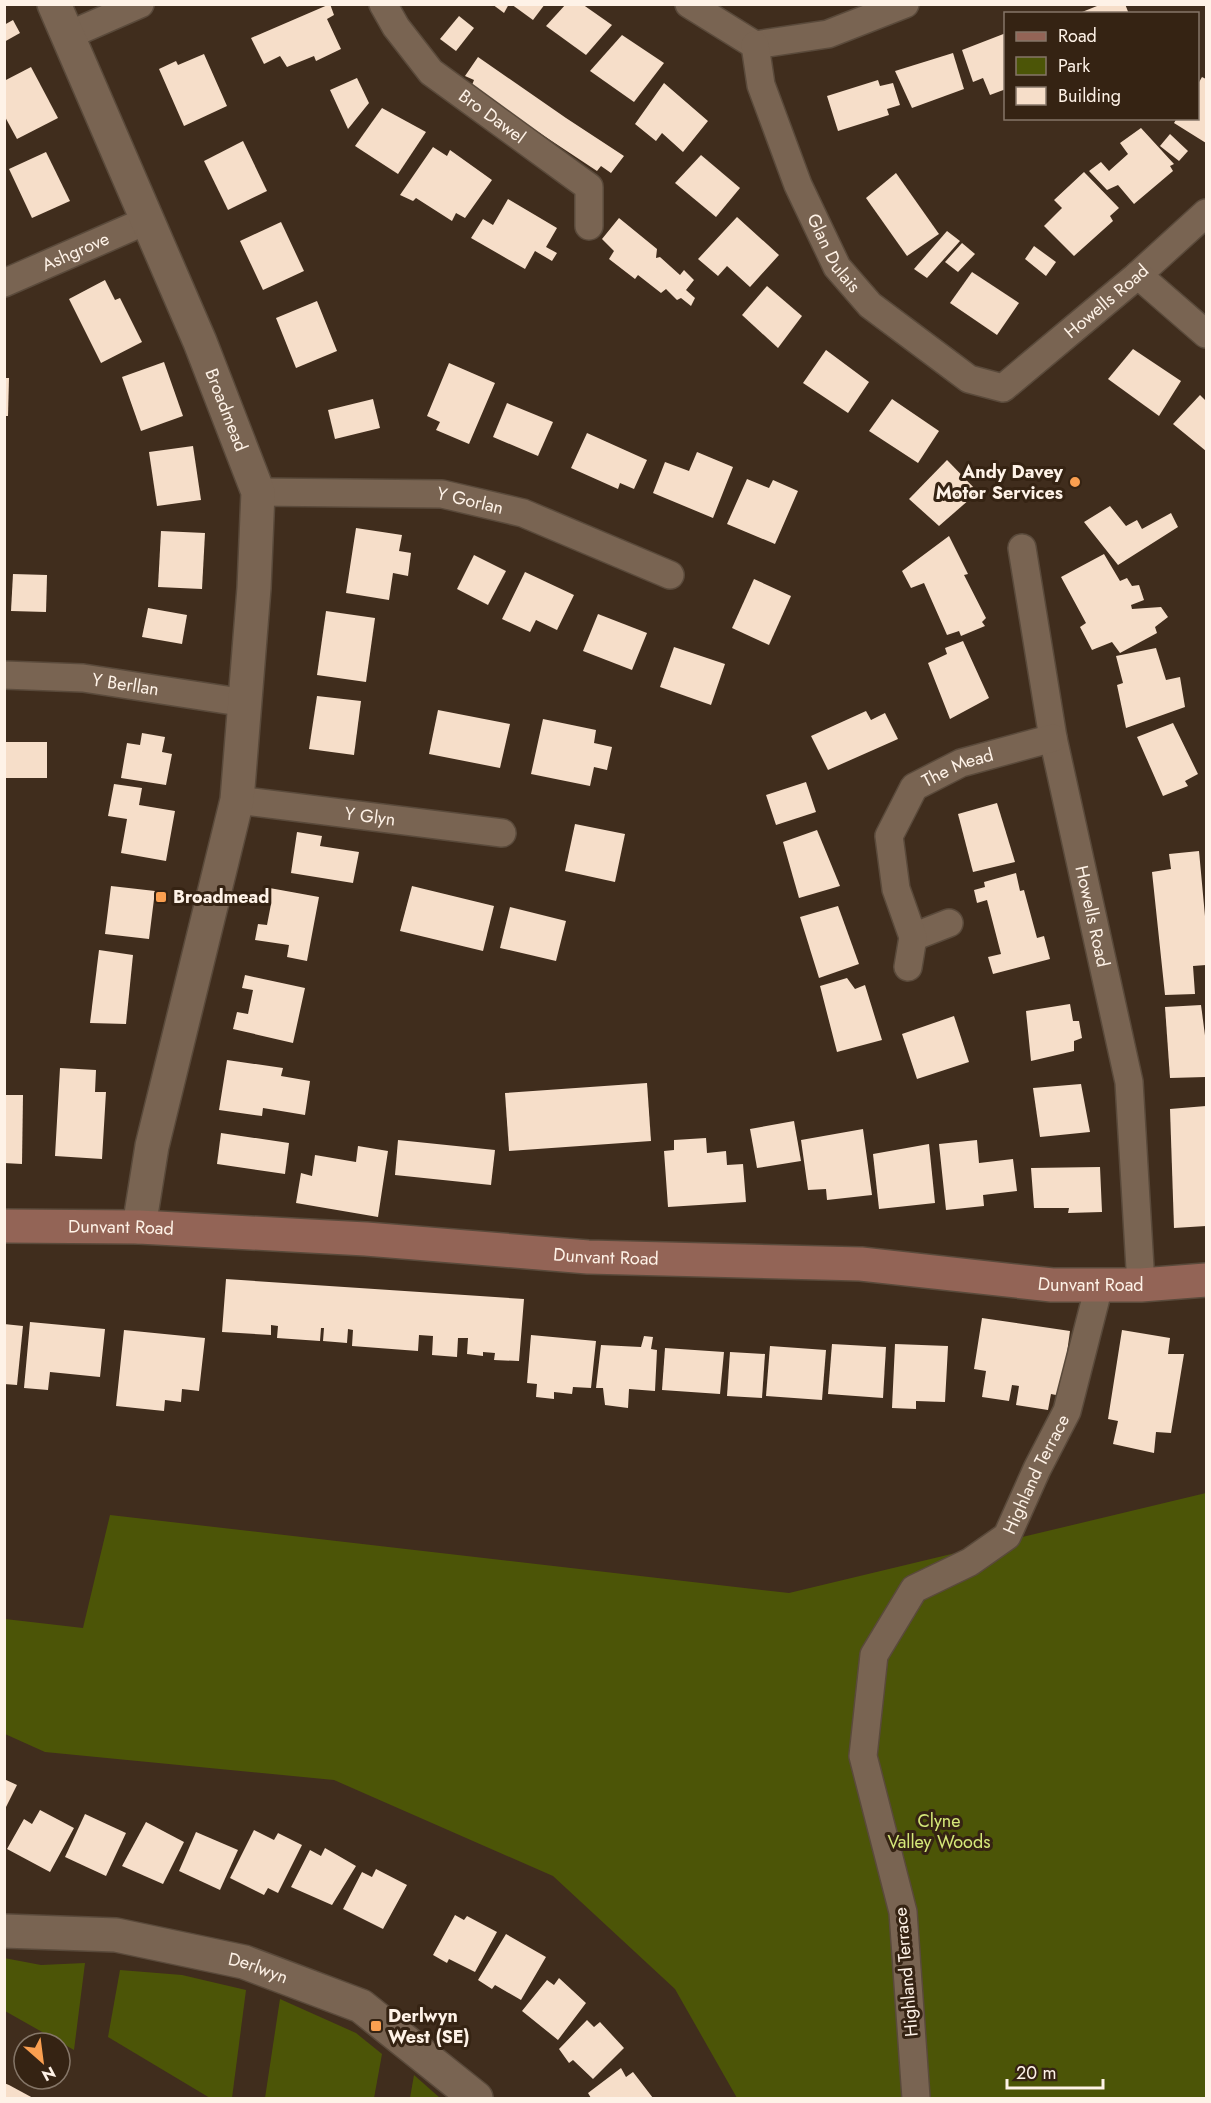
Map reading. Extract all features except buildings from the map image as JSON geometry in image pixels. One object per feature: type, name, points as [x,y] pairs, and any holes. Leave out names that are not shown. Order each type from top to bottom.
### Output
[{"type":"main road","name":"Dunvant Road","points":[[4,1226],[139,1227],[366,1239],[588,1257],[861,1264],[1052,1285],[1141,1286],[1206,1280]]},
{"type":"street","name":"Broadmead","points":[[54,4],[200,342],[258,492],[246,704],[237,800],[152,1146],[139,1227]]},
{"type":"street","points":[[69,35],[140,4]]},
{"type":"street","name":"Bro Dawel","points":[[383,4],[396,27],[431,72],[590,187],[589,226]]},
{"type":"street","points":[[689,4],[755,45],[828,34],[905,4]]},
{"type":"street","name":"Glan Dulais","points":[[755,45],[761,85],[798,185],[837,267],[870,305],[969,379],[1003,388]]},
{"type":"street","name":"Howells Road","points":[[1003,388],[1138,275],[1206,213]]},
{"type":"street","name":"Ashgrove","points":[[4,283],[148,220]]},
{"type":"street","points":[[1138,275],[1206,334]]},
{"type":"street","name":"Y Gorlan","points":[[258,492],[442,494],[523,513],[671,574]]},
{"type":"street","name":"Howells Road","points":[[1022,548],[1053,738],[1130,1082],[1141,1286]]},
{"type":"street","name":"Y Berllan","points":[[4,675],[83,678],[246,704]]},
{"type":"street","name":"The Mead","points":[[908,967],[913,937],[896,889],[889,836],[914,787],[962,763],[1053,738]]},
{"type":"street","name":"Y Glyn","points":[[237,800],[501,832]]},
{"type":"street","points":[[913,937],[949,923]]},
{"type":"street","name":"Highland Terrace","points":[[915,2098],[903,1912],[863,1756],[874,1655],[914,1589],[970,1562],[1007,1536],[1037,1469],[1067,1411],[1099,1286]]},
{"type":"street","name":"Derlwyn","points":[[4,1931],[116,1935],[244,1962],[361,2006],[476,2098]]},
{"type":"green space","name":"Clyne Valley Woods","points":[[1206,1493],[1206,2098],[737,2098],[675,1989],[553,1876],[334,1780],[45,1752],[5,1734],[5,1619],[83,1628],[110,1515],[789,1593]]},
{"type":"green space","points":[[4,1958],[41,1965],[85,1963],[74,2050],[72,2049],[72,2031],[40,2031],[5,2011]]},
{"type":"green space","points":[[120,1970],[182,1975],[246,1990],[232,2098],[210,2098],[108,2037]]},
{"type":"green space","points":[[280,1999],[356,2033],[382,2054],[374,2098],[265,2098]]},
{"type":"green space","points":[[414,2075],[440,2098],[410,2098]]},
{"type":"place","name":"Andy Davey Motor Services","points":[[1075,482]]},
{"type":"place","name":"Broadmead","points":[[161,897]]},
{"type":"place","name":"Derlwyn West (SE)","points":[[376,2026]]}]
